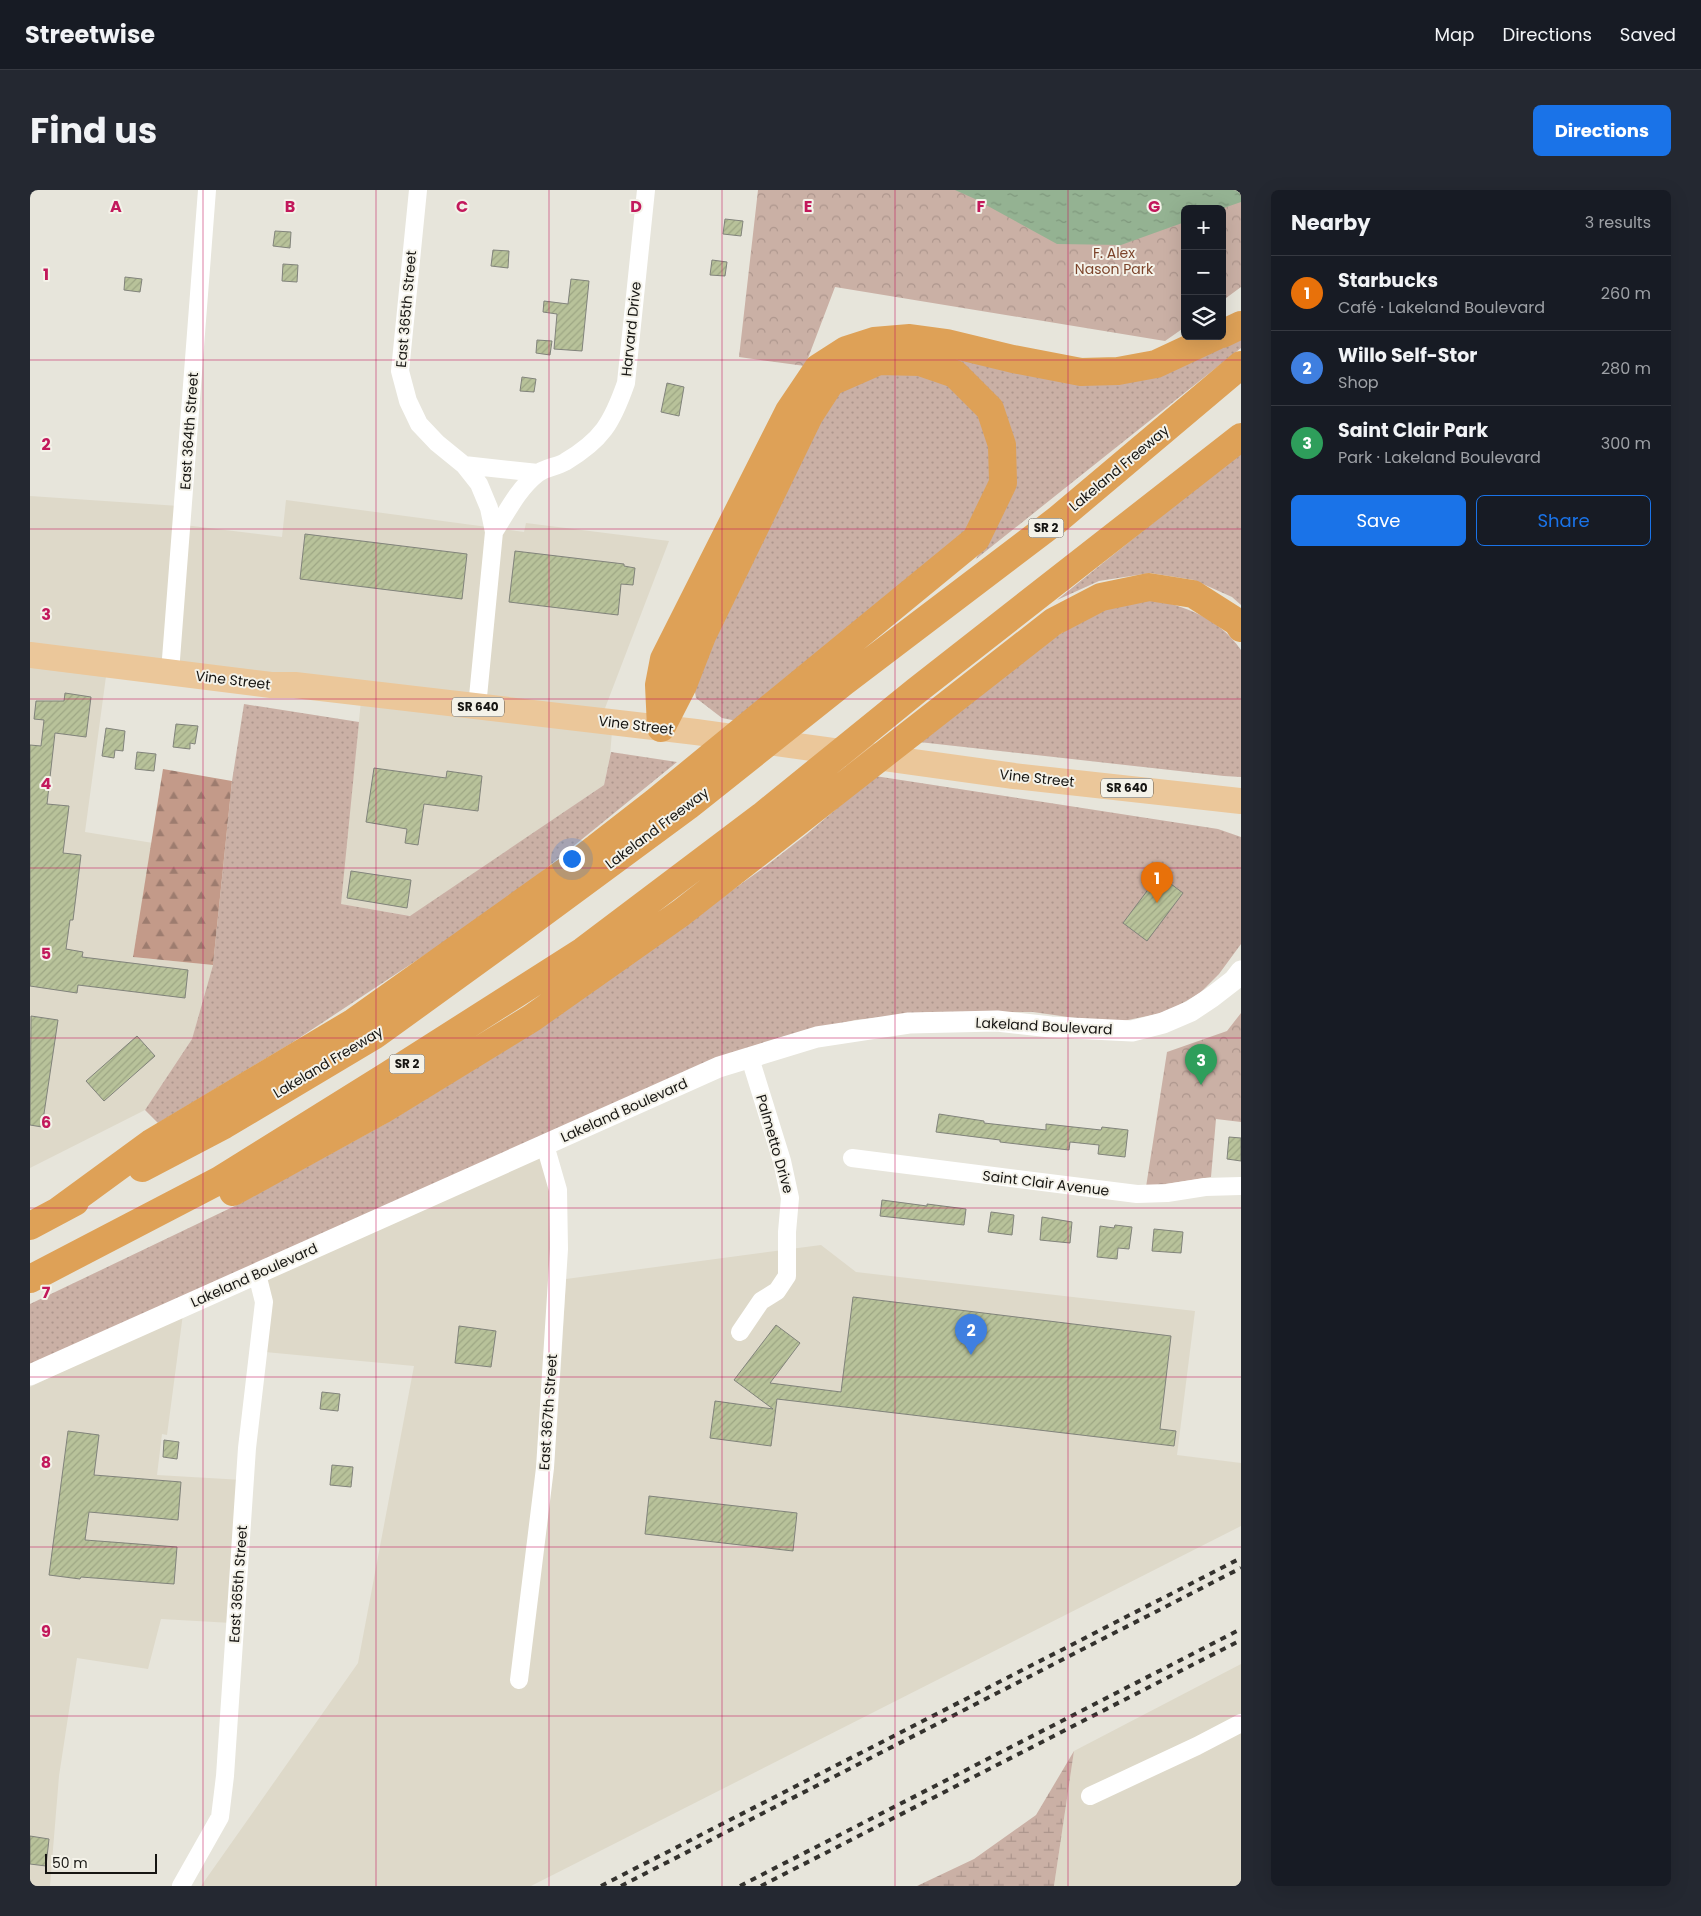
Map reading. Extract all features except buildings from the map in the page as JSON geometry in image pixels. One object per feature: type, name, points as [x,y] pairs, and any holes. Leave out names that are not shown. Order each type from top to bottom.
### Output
[{"type":"highway","points":[[1226,332],[1241,325]]},
{"type":"highway","points":[[661,728],[659,685],[664,660],[788,410],[818,368],[846,350],[874,341],[910,338],[947,343],[1013,359],[1080,372],[1118,371],[1156,364],[1207,340]]},
{"type":"highway","points":[[58,1211],[150,1143],[354,1022],[565,872],[655,802],[976,539],[1003,483],[1002,445],[990,409],[956,374],[920,362],[879,361],[831,382],[808,416],[702,636],[683,685],[661,728]]},
{"type":"highway","name":"Lakeland Freeway","points":[[30,1226],[224,1125],[375,1035],[688,806],[845,682],[1057,520],[1241,365]]},
{"type":"highway","name":"SR 2","points":[[30,1279],[220,1180],[583,951],[762,816],[916,690],[1241,437]]},
{"type":"highway","points":[[30,1286],[91,1264],[238,1190],[382,1110],[532,1018],[681,913],[1053,622],[1101,597],[1149,587],[1193,594],[1237,622],[1241,628]]},
{"type":"main road","name":"Vine Street","points":[[30,655],[271,685],[294,685],[661,728],[985,772],[1241,801]]},
{"type":"street","name":"East 364th Street","points":[[170,672],[208,190]]},
{"type":"street","name":"East 365th Street","points":[[418,190],[400,371],[408,401],[419,424],[437,443],[464,465],[479,484],[489,508],[494,532],[477,707]]},
{"type":"street","name":"Harvard Drive","points":[[494,532],[518,492],[538,473],[562,463],[582,451],[602,433],[616,412],[626,383],[646,190]]},
{"type":"street","points":[[464,465],[538,473]]},
{"type":"street","name":"Lakeland Boulevard","points":[[30,1375],[719,1067],[817,1037],[909,1023],[997,1021],[1051,1027],[1132,1031],[1163,1023],[1191,1011],[1234,980],[1241,971]]},
{"type":"street","name":"Palmetto Drive","points":[[740,1332],[761,1301],[776,1291],[787,1276],[787,1232],[790,1198],[782,1161],[750,1058]]},
{"type":"street","name":"East 367th Street","points":[[519,1680],[545,1468],[559,1249],[558,1190],[545,1145]]},
{"type":"street","name":"Saint Clair Avenue","points":[[852,1158],[1137,1194],[1167,1193],[1205,1187],[1241,1186]]},
{"type":"street","name":"East 365th Street","points":[[181,1886],[220,1817],[224,1784],[247,1448],[264,1302],[257,1274]]},
{"type":"street","points":[[1090,1796],[1196,1746],[1241,1722]]},
{"type":"shaded area","points":[[30,496],[179,506],[167,667],[30,650]]},
{"type":"shaded area","points":[[286,500],[524,532],[526,523],[669,541],[602,716],[174,667],[184,525],[282,537]]},
{"type":"shaded area","points":[[30,660],[107,669],[85,832],[153,843],[133,957],[213,965],[192,1039],[145,1110],[30,1168]]},
{"type":"shaded area","points":[[361,701],[612,731],[610,756],[604,785],[411,916],[340,904]]},
{"type":"shaded area","points":[[542,1154],[552,1193],[544,1377],[560,1382],[566,1279],[821,1245],[856,1272],[1195,1311],[1177,1455],[1241,1463],[1241,1526],[531,1886],[201,1886],[358,1663],[414,1366],[265,1352],[264,1277]]},
{"type":"shaded area","points":[[183,1314],[167,1435],[162,1434],[157,1475],[243,1480],[232,1623],[161,1619],[148,1669],[77,1658],[59,1776],[50,1886],[30,1886],[30,1387]]},
{"type":"shaded area","points":[[1241,1664],[1241,1886],[1054,1886],[1074,1751]]},
{"type":"green space","name":"F. Alex Nason Park","points":[[758,190],[1241,190],[1241,287],[1226,298],[1226,205],[1181,205],[1181,330],[1165,341],[835,287],[805,366],[739,357]]},
{"type":"green space","points":[[1241,333],[1241,348],[976,559],[1001,513],[1012,471],[947,362],[951,350],[1064,377],[1213,340],[1226,340],[1226,337]]},
{"type":"green space","points":[[903,367],[954,386],[984,423],[991,448],[991,483],[973,526],[737,721],[722,718],[696,698],[694,686],[696,666],[826,403],[852,382]]},
{"type":"green space","points":[[1241,452],[1241,605],[1232,597],[1194,580],[1150,573],[1099,581],[1057,600]]},
{"type":"green space","points":[[1149,598],[1176,605],[1212,621],[1241,650],[1241,777],[919,742],[1049,641],[1103,607]]},
{"type":"green space","points":[[244,704],[359,722],[341,904],[410,916],[604,785],[611,752],[677,762],[502,904],[290,1044],[158,1123],[145,1110],[192,1039],[213,965],[232,781]]},
{"type":"green space","points":[[163,769],[232,781],[213,965],[133,957]]},
{"type":"green space","points":[[875,776],[1218,829],[1241,837],[1241,944],[1219,974],[1200,993],[1167,1012],[1123,1021],[1089,1020],[1033,1012],[929,1012],[855,1020],[778,1038],[30,1365],[30,1304],[241,1203],[385,1124],[530,1035],[766,866]]},
{"type":"green space","points":[[1241,1013],[1241,1122],[1216,1119],[1211,1177],[1146,1187],[1167,1052],[1227,1031]]},
{"type":"green space","points":[[1074,1751],[1054,1886],[917,1886],[974,1859],[1036,1815]]},
{"type":"water","points":[[955,190],[1241,190],[1241,202],[1226,207],[1226,205],[1181,205],[1181,223],[1121,245],[1057,244]]},
{"type":"railway","points":[[601,1886],[1241,1558]]},
{"type":"railway","points":[[621,1886],[1241,1568]]},
{"type":"railway","points":[[740,1886],[1241,1629]]},
{"type":"railway","points":[[761,1886],[1241,1640]]},
{"type":"place","name":"Starbucks","points":[[1157,903]]},
{"type":"place","name":"Saint Clair Park","points":[[1201,1085]]},
{"type":"place","name":"Willo Self-Stor","points":[[971,1355]]}]
